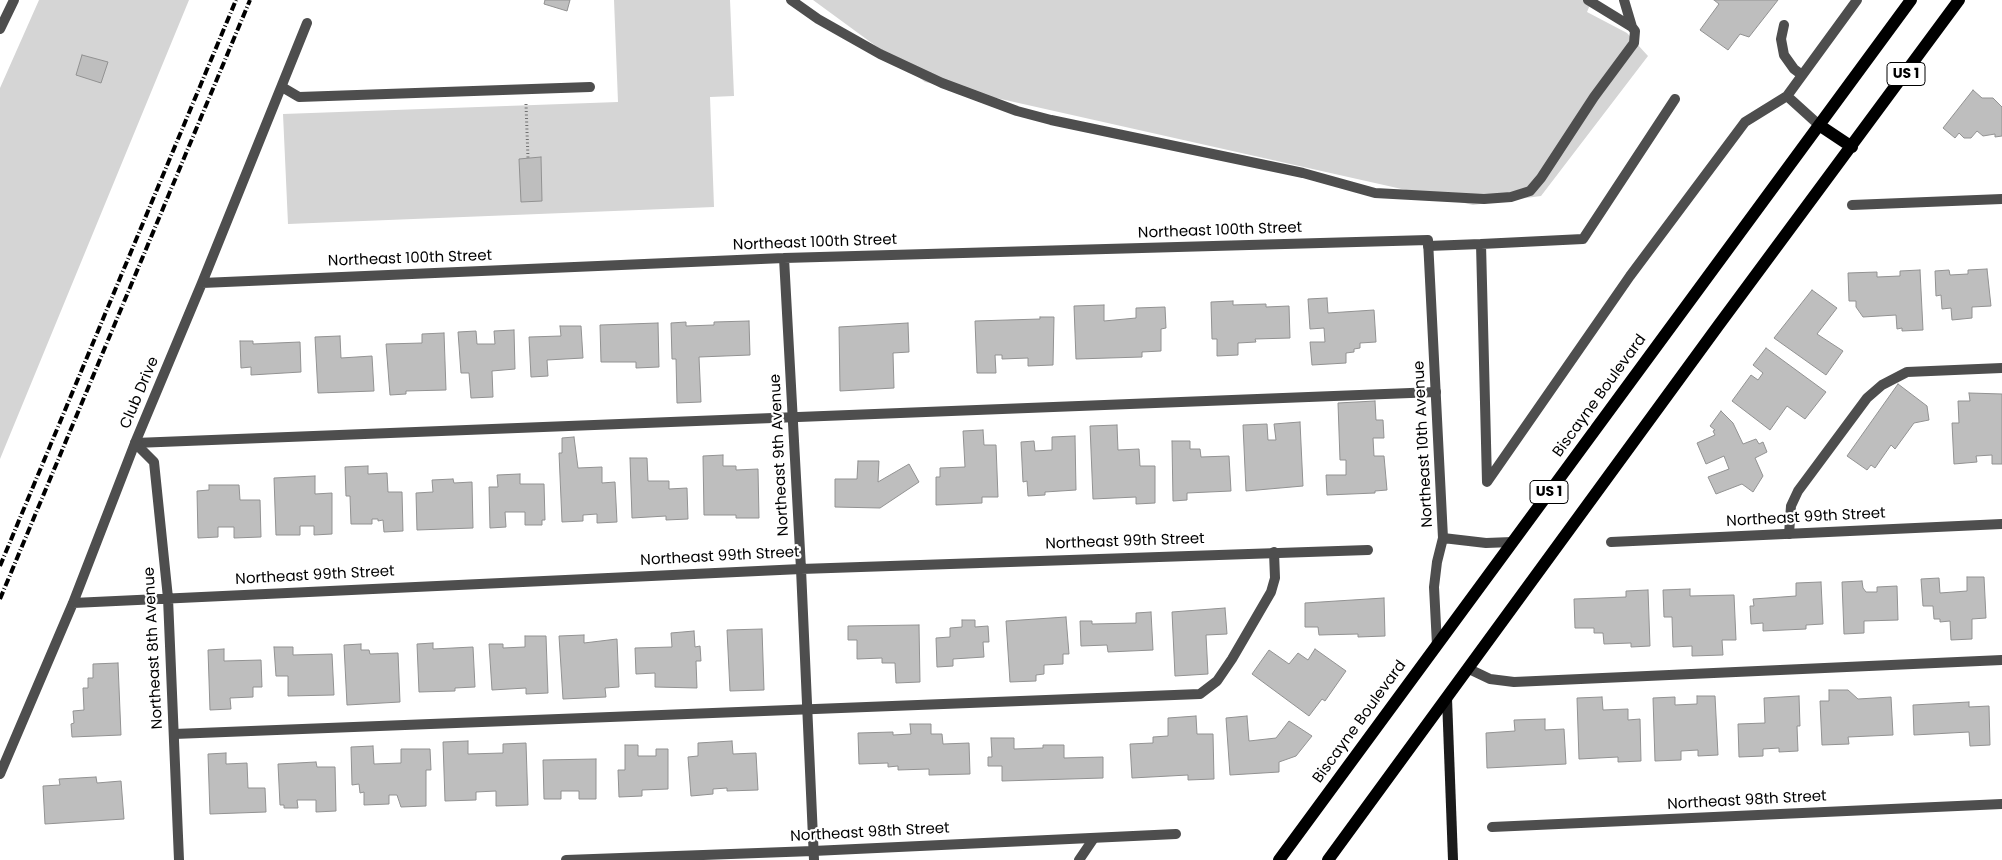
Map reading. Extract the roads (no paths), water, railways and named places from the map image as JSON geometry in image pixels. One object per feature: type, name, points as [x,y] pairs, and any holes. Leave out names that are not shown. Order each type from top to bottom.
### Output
[{"type":"main road","name":"Biscayne Boulevard","points":[[1279,860],[1912,0]]},
{"type":"main road","name":"US 1","points":[[1328,860],[1959,0]]},
{"type":"main road","points":[[1819,125],[1852,147]]},
{"type":"street","points":[[0,29],[14,0]]},
{"type":"street","points":[[791,0],[818,19],[888,58],[942,82],[1018,111],[1059,122],[1303,173],[1375,193],[1484,199],[1511,197],[1530,191],[1541,178],[1594,97],[1631,49],[1636,36],[1624,0]]},
{"type":"street","points":[[1588,0],[1632,27]]},
{"type":"street","points":[[1480,244],[1487,482],[1630,276],[1744,122],[1787,96],[1857,0]]},
{"type":"street","name":"Club Drive","points":[[0,774],[74,603],[135,443],[307,23]]},
{"type":"street","points":[[1784,25],[1781,40],[1784,56],[1794,69],[1802,75]]},
{"type":"street","points":[[282,87],[300,97],[590,87]]},
{"type":"street","points":[[1787,96],[1819,125]]},
{"type":"street","name":"Northeast 100th Street","points":[[202,283],[784,258],[1428,243],[1480,244],[1582,239],[1675,99]]},
{"type":"street","points":[[1852,205],[2002,199]]},
{"type":"street","name":"Northeast 10th Avenue","points":[[1428,243],[1444,538],[1437,562],[1434,587],[1437,645]]},
{"type":"street","name":"Northeast 9th Avenue","points":[[784,258],[814,855]]},
{"type":"street","points":[[1789,534],[1791,506],[1798,491],[1867,398],[1882,385],[1906,372],[2002,368]]},
{"type":"street","points":[[135,443],[1436,392]]},
{"type":"street","name":"Northeast 8th Avenue","points":[[135,443],[154,462],[168,598],[179,860]]},
{"type":"street","name":"Northeast 99th Street","points":[[1612,542],[2002,524]]},
{"type":"street","points":[[1444,538],[1486,543],[1512,542]]},
{"type":"street","name":"Northeast 99th Street","points":[[74,603],[801,569],[1368,550]]},
{"type":"street","points":[[174,734],[1200,694],[1217,681],[1270,592],[1275,578],[1274,552]]},
{"type":"street","points":[[1469,669],[1490,679],[1514,682],[2002,660]]},
{"type":"street","points":[[1447,698],[1453,860]]},
{"type":"street","name":"Northeast 98th Street","points":[[1492,827],[2002,804]]},
{"type":"street","name":"Northeast 98th Street","points":[[566,860],[814,855],[1176,834]]},
{"type":"street","points":[[1079,860],[1094,838]]},
{"type":"railway","points":[[0,566],[236,0]]},
{"type":"railway","points":[[0,599],[250,0]]}]
